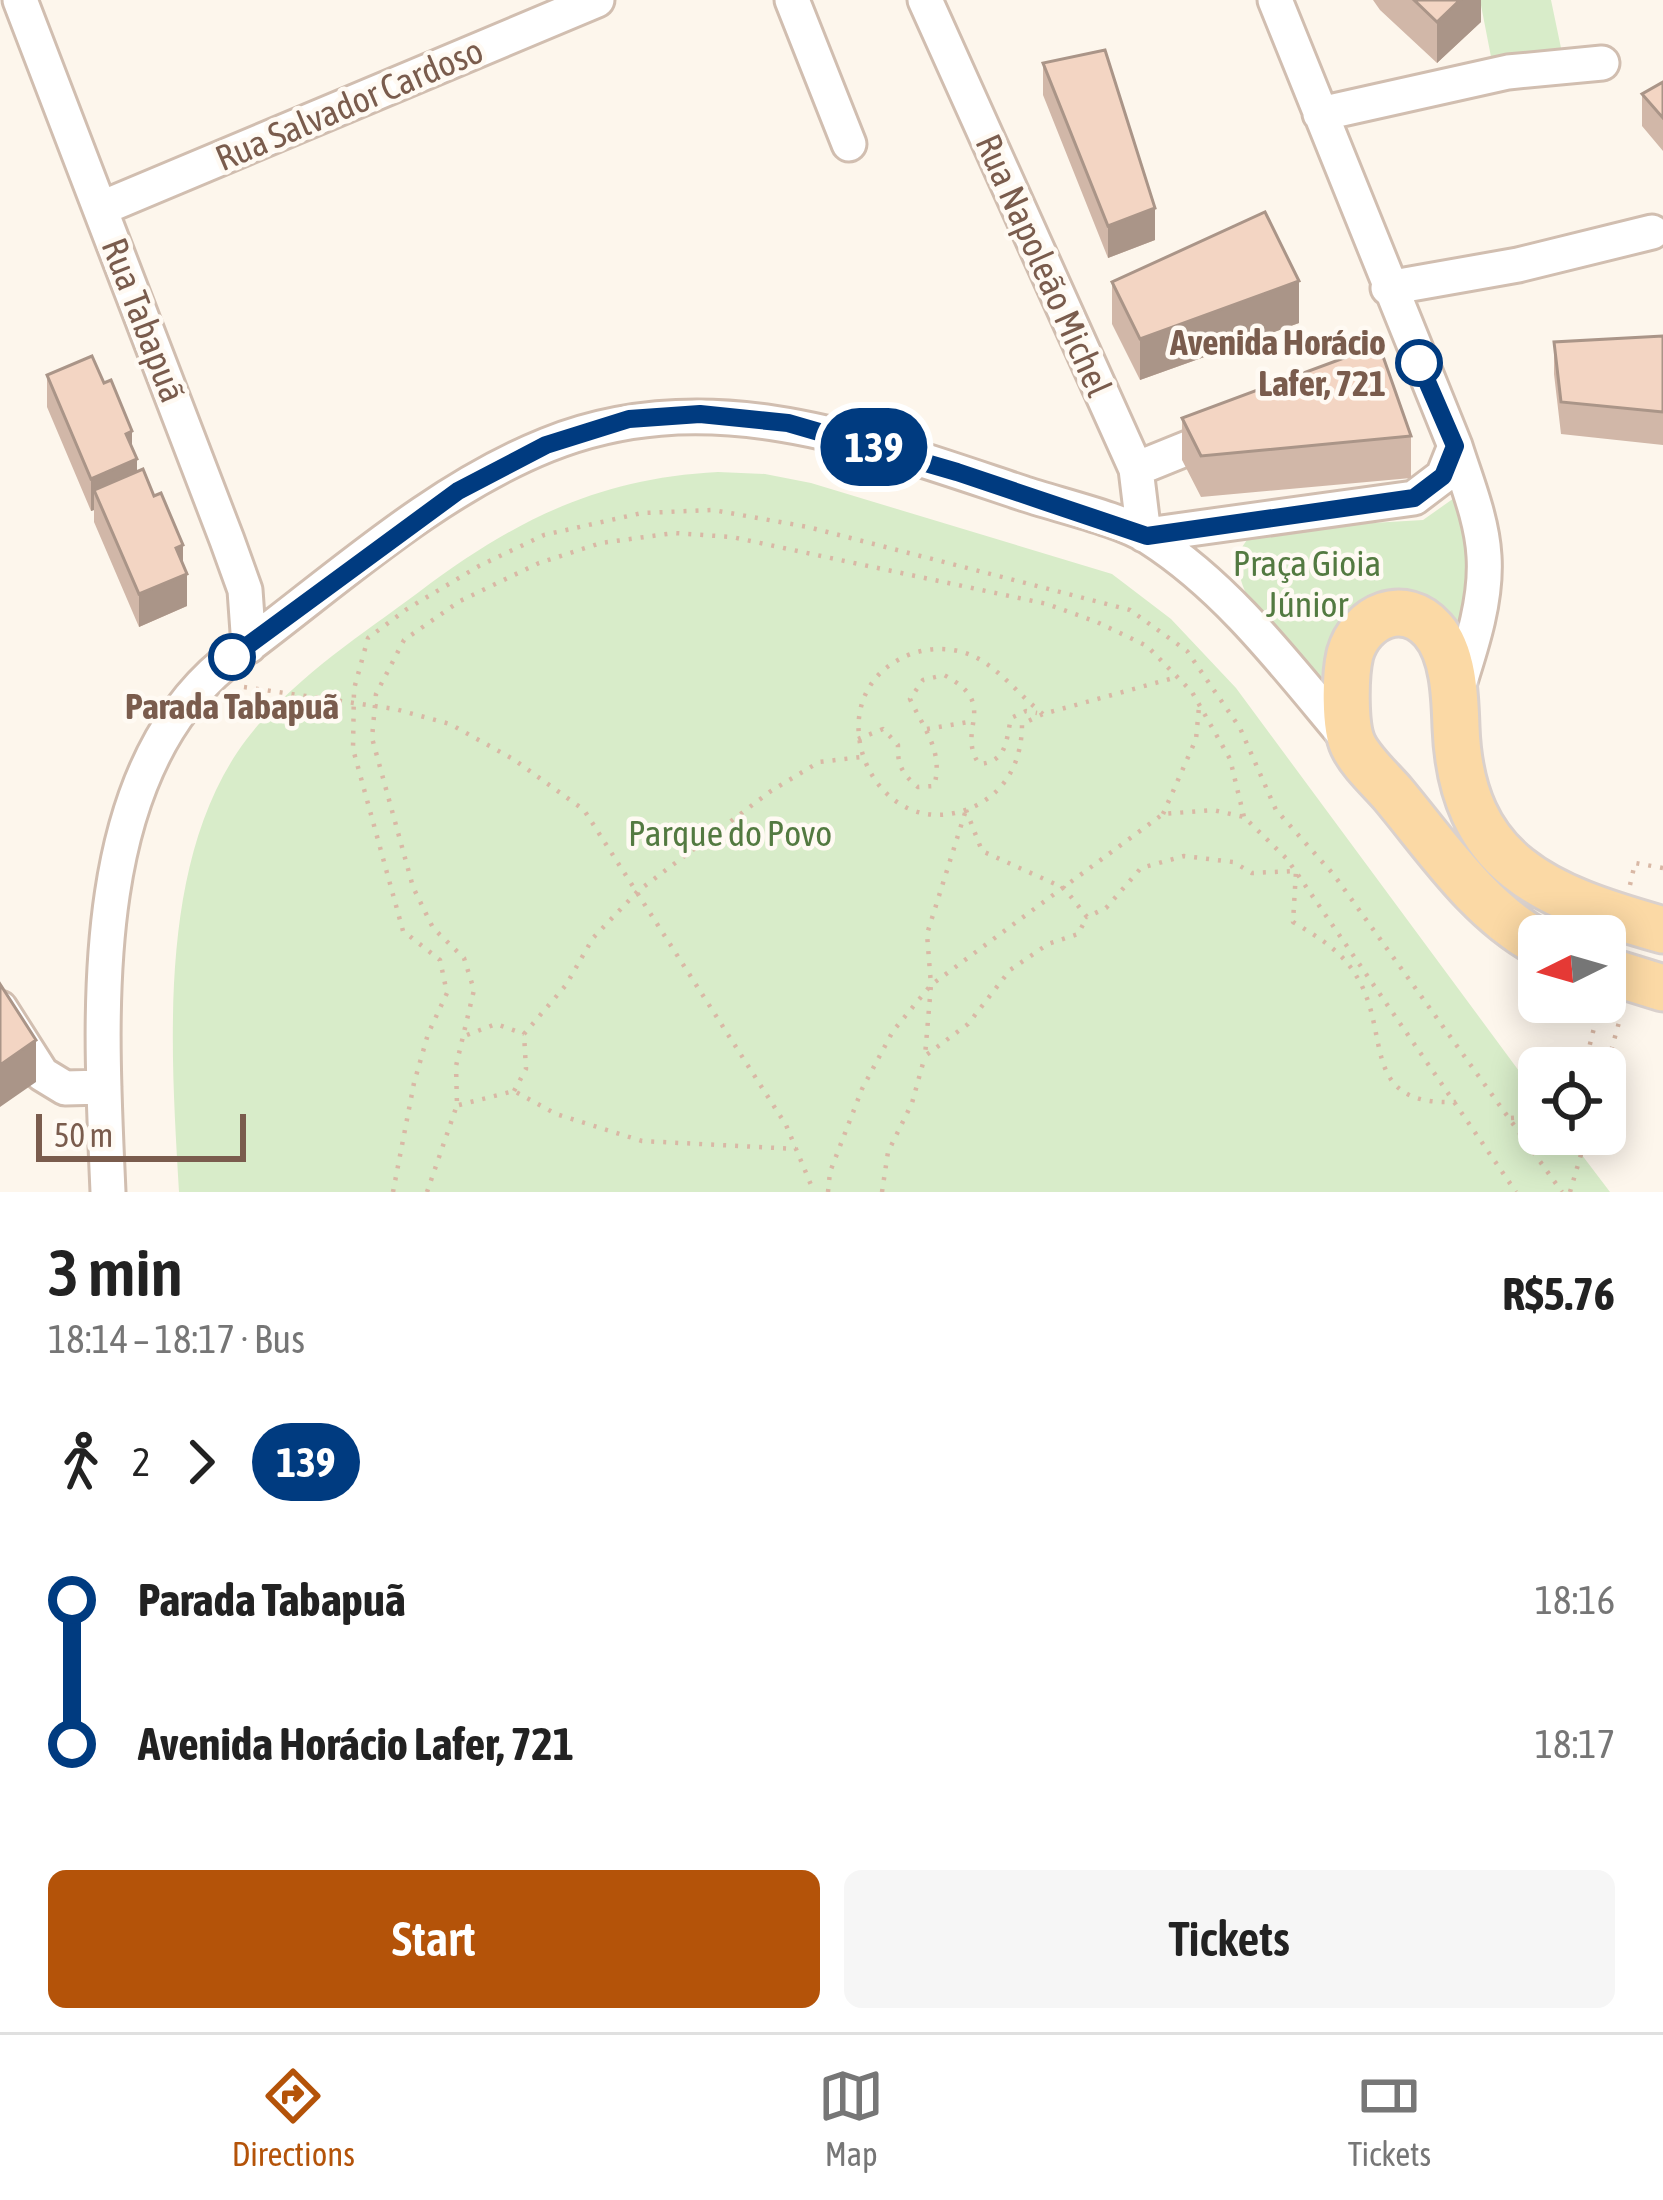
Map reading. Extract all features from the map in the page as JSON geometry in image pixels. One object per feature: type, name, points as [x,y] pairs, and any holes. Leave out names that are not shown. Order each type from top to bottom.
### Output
[{"type":"main road","points":[[1518,931],[1479,899],[1352,745],[1346,686],[1349,658],[1365,625],[1377,616],[1406,615],[1432,629],[1441,641],[1455,694],[1460,780],[1473,814],[1495,846],[1522,873],[1562,897],[1663,930]]},
{"type":"main road","points":[[1626,977],[1663,988]]},
{"type":"street","name":"Rua Tabapuã","points":[[20,0],[245,590],[249,646]]},
{"type":"street","name":"Rua Salvador Cardoso","points":[[102,208],[597,0]]},
{"type":"street","points":[[792,0],[849,144]]},
{"type":"street","name":"Rua Napoleão Michel","points":[[925,0],[1136,469],[1145,535]]},
{"type":"street","points":[[1275,0],[1388,288],[1405,358],[1455,446],[1484,556],[1480,611],[1455,694]]},
{"type":"street","points":[[1320,114],[1508,72],[1602,63]]},
{"type":"street","points":[[1388,288],[1519,265],[1652,232]]},
{"type":"street","points":[[108,1192],[104,986],[118,861],[130,802],[151,752],[200,683],[458,491],[546,445],[629,419],[700,414],[788,423],[957,472],[1145,535],[1210,585],[1261,635],[1352,745]]},
{"type":"street","points":[[1136,469],[1244,425]]},
{"type":"street","points":[[1145,535],[1414,498],[1443,476],[1455,446]]},
{"type":"street","points":[[0,1008],[43,1074],[65,1088],[104,1087]]},
{"type":"path","points":[[393,1192],[414,1083],[428,1034],[447,993],[440,960],[403,931],[353,749],[354,704],[368,638],[478,566],[544,535],[642,513],[713,510],[808,527],[1130,610],[1187,651],[1240,728],[1276,809],[1334,874],[1566,1192]]},
{"type":"path","points":[[427,1192],[457,1105],[456,1066],[474,990],[464,958],[433,928],[413,887],[372,738],[376,694],[404,640],[460,602],[539,563],[580,550],[674,533],[732,538],[1047,604],[1147,646],[1200,705],[1230,759],[1244,817],[1296,872],[1516,1192]]},
{"type":"path","points":[[1042,714],[986,662],[951,649],[932,649],[898,660],[871,685],[858,720],[858,739],[869,774],[894,800],[929,813],[965,810],[982,803],[1009,777],[1022,743],[1022,724],[1042,714],[1177,677]]},
{"type":"path","points":[[858,739],[883,729],[898,746],[904,776],[917,787],[934,785],[938,760],[910,699],[922,680],[944,675],[972,695],[973,754],[979,764],[992,763],[1004,753],[1011,718],[1025,711],[1042,714]]},
{"type":"path","points":[[269,689],[395,709],[450,724],[514,758],[584,810],[785,1125],[814,1192]]},
{"type":"path","points":[[828,1192],[830,1172],[862,1089],[893,1031],[931,985],[1163,814],[1196,739],[1200,705]]},
{"type":"path","points":[[927,729],[974,721]]},
{"type":"path","points":[[514,1091],[526,1069],[524,1034],[566,986],[593,938],[638,890],[771,791],[819,762],[862,757]]},
{"type":"path","points":[[965,810],[982,850],[1064,887],[1087,917]]},
{"type":"path","points":[[881,1192],[888,1152],[912,1103],[925,1056],[931,985],[927,934],[965,810]]},
{"type":"path","points":[[1163,814],[1213,810],[1244,817]]},
{"type":"path","points":[[925,1056],[968,1024],[1010,970],[1048,944],[1078,934],[1087,917],[1106,908],[1142,868],[1184,856],[1233,862],[1252,873],[1296,872]]},
{"type":"path","points":[[1296,872],[1293,922],[1332,946],[1358,977],[1373,1013],[1384,1073],[1401,1091],[1431,1103],[1456,1102]]},
{"type":"path","points":[[465,1036],[496,1024],[524,1034]]},
{"type":"path","points":[[457,1105],[514,1091],[556,1114],[642,1142],[796,1149]]},
{"type":"path","points":[[1510,1118],[1518,1117]]},
{"type":"path","points":[[1566,1192],[1579,1155]]},
{"type":"green space","points":[[1480,0],[1551,0],[1561,48],[1492,62]]},
{"type":"green space","name":"Parque do Povo","points":[[765,474],[811,483],[1112,574],[1171,619],[1236,688],[1518,1070],[1518,1155],[1582,1155],[1610,1192],[179,1192],[173,1019],[183,899],[196,841],[217,788],[246,740],[327,660],[488,544],[595,494],[675,476]]},
{"type":"green space","name":"Praça Gioia Júnior","points":[[1457,496],[1467,568],[1458,640],[1393,599],[1333,707],[1257,614],[1239,573],[1243,545],[1254,530],[1423,520]]},
{"type":"building","points":[[1414,0],[1460,0],[1437,22]]},
{"type":"building","points":[[1105,50],[1155,208],[1108,226],[1043,63]]},
{"type":"building","points":[[1663,82],[1663,118],[1642,94]]},
{"type":"building","points":[[1265,212],[1299,281],[1140,339],[1112,282]]},
{"type":"building","points":[[1663,336],[1663,412],[1561,402],[1554,342]]},
{"type":"building","points":[[1379,345],[1411,436],[1201,456],[1182,418]]},
{"type":"building","points":[[92,356],[104,383],[111,380],[132,431],[126,434],[137,459],[91,479],[47,375]]},
{"type":"building","points":[[143,469],[154,496],[161,493],[183,545],[176,548],[187,574],[139,594],[94,490]]},
{"type":"building","points":[[0,984],[36,1040],[0,1065]]},
{"type":"bus line","name":"139","points":[[232,657],[458,491],[546,445],[629,419],[700,414],[788,423],[957,472],[1147,536],[1372,506],[1414,498],[1429,490],[1443,476],[1455,446],[1419,363]]},
{"type":"place","name":"Avenida Horácio Lafer, 721","points":[[1419,363]]},
{"type":"place","name":"Parada Tabapuã","points":[[232,657]]}]
